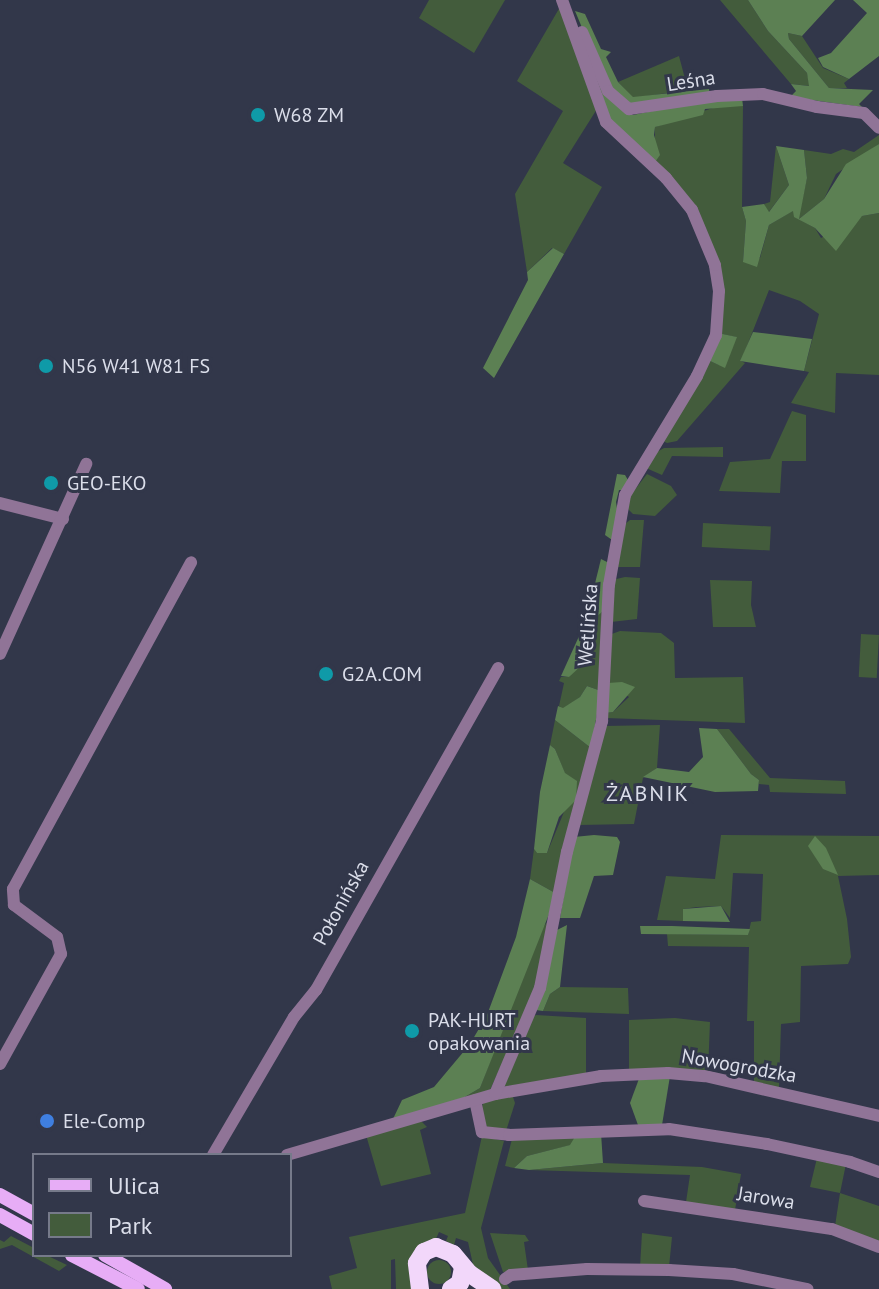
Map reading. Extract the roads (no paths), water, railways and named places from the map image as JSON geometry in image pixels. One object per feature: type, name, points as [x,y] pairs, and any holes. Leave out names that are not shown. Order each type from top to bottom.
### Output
[{"type":"highway","points":[[422,1286],[420,1257],[436,1247],[453,1254],[463,1267],[498,1284]]},
{"type":"highway","points":[[455,1288],[462,1277],[463,1267]]},
{"type":"main road","points":[[0,1195],[32,1213]]},
{"type":"main road","points":[[2,1220],[32,1233]]},
{"type":"main road","points":[[76,1257],[138,1289]]},
{"type":"main road","points":[[111,1257],[165,1289]]},
{"type":"street","name":"Leśna","points":[[564,0],[608,91],[629,109],[717,96],[763,94],[817,107],[864,113],[879,128]]},
{"type":"street","name":"Wetlińska","points":[[495,1094],[540,988],[567,852],[599,734],[609,585],[625,495],[697,376],[711,348],[719,319],[715,265],[692,210],[666,178],[606,122],[564,0]]},
{"type":"street","points":[[0,654],[6,625],[63,519],[86,464]]},
{"type":"street","points":[[0,503],[63,519]]},
{"type":"street","points":[[0,1064],[61,954],[57,937],[14,905],[13,889],[191,562]]},
{"type":"street","name":"Połonińska","points":[[214,1153],[294,1017],[316,990],[498,668]]},
{"type":"street","name":"Nowogrodzka","points":[[495,1094],[601,1076],[668,1073],[714,1078],[879,1116]]},
{"type":"street","points":[[292,1154],[495,1094]]},
{"type":"street","points":[[475,1100],[482,1132],[509,1135],[669,1129],[767,1144],[850,1162],[879,1172]]},
{"type":"street","name":"Jarowa","points":[[644,1201],[843,1231],[879,1247]]},
{"type":"street","points":[[498,1284],[511,1275],[587,1269],[669,1270],[733,1274],[807,1289]]},
{"type":"place","name":"W68 ZM","points":[[258,115]]},
{"type":"place","name":"N56 W41 W81 FS","points":[[46,366]]},
{"type":"place","name":"GEO-EKO","points":[[51,483]]},
{"type":"place","name":"G2A.COM","points":[[326,674]]},
{"type":"place","name":"PAK-HURT opakowania","points":[[412,1031]]},
{"type":"place","name":"Ele-Comp","points":[[47,1121]]},
{"type":"district","name":"ŻABNIK","points":[[648,794]]}]
